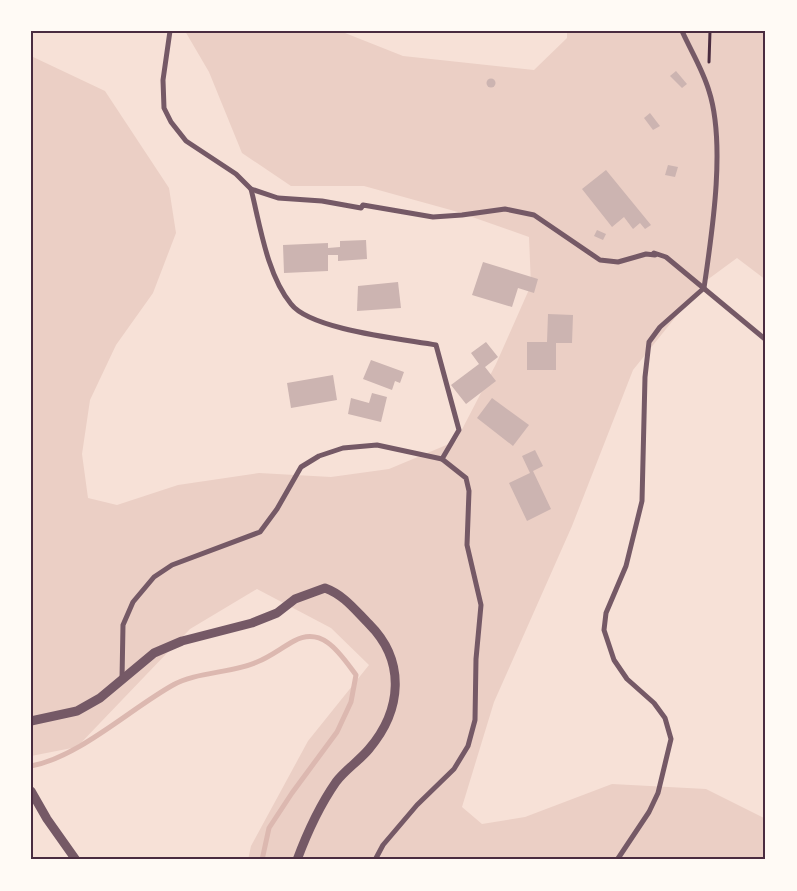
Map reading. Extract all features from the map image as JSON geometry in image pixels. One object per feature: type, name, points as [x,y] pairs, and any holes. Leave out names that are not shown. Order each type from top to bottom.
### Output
[{"type":"street","points":[[170,31],[163,80],[164,108],[171,122],[186,141],[236,174],[251,189],[278,198],[322,201],[361,208],[363,205],[432,217],[505,209],[534,215],[600,260],[618,262],[646,254],[655,255],[654,253],[666,257],[766,340]]},
{"type":"street","points":[[616,860],[652,806],[658,793],[671,739],[665,718],[654,703],[628,679],[614,660],[604,630],[606,613],[626,566],[642,501],[645,377],[649,342],[660,327],[704,288],[711,243],[716,139],[709,90],[682,31]]},
{"type":"street","points":[[251,189],[265,247],[277,279],[291,305],[313,320],[436,345],[459,430],[442,458]]},
{"type":"street","points":[[122,680],[123,625],[133,602],[154,576],[172,565],[260,532],[277,509],[302,468],[320,456],[343,448],[377,445],[442,458],[466,478],[470,491],[467,545],[481,605],[476,659],[475,720],[468,746],[454,770],[417,805],[384,845],[375,860]]},
{"type":"street","points":[[31,721],[77,711],[100,698],[154,653],[182,641],[252,623],[277,613],[295,599],[325,588],[339,594],[372,626],[385,642],[397,690],[387,722],[369,749],[337,781],[306,834],[297,860]]},
{"type":"street","points":[[31,791],[47,819],[76,860]]},
{"type":"shaded area","points":[[185,31],[340,31],[403,56],[534,70],[567,38],[567,31],[766,31],[766,280],[737,258],[703,283],[633,370],[572,526],[494,702],[462,807],[482,824],[525,817],[612,784],[706,789],[766,819],[766,860],[248,860],[251,846],[308,741],[369,665],[331,628],[257,589],[190,629],[77,747],[31,756],[31,56],[105,91],[169,188],[176,233],[153,293],[116,345],[90,400],[82,454],[88,498],[117,505],[178,485],[259,473],[331,477],[389,469],[456,441],[496,364],[531,285],[529,237],[458,212],[364,186],[291,186],[242,153],[209,72]]},
{"type":"building","points":[[676,71],[687,84],[682,88],[670,76]]},
{"type":"building","points":[[491,79],[495,83],[491,87],[487,83]]},
{"type":"building","points":[[650,113],[660,126],[653,130],[644,118]]},
{"type":"building","points":[[668,165],[678,167],[675,177],[665,175]]},
{"type":"building","points":[[606,170],[651,225],[645,229],[640,223],[633,229],[624,217],[612,227],[582,189]]},
{"type":"building","points":[[597,230],[606,234],[603,240],[594,236]]},
{"type":"building","points":[[366,240],[367,259],[338,261],[338,255],[328,255],[328,271],[284,273],[283,245],[328,243],[328,248],[340,247],[340,241]]},
{"type":"building","points":[[483,262],[538,279],[534,293],[518,288],[512,307],[472,295]]},
{"type":"building","points":[[398,282],[401,308],[357,311],[358,286]]},
{"type":"building","points":[[548,314],[573,315],[572,343],[556,343],[556,370],[527,370],[527,342],[547,342]]},
{"type":"building","points":[[486,342],[498,357],[485,367],[496,381],[466,404],[451,385],[479,364],[471,353]]},
{"type":"building","points":[[371,360],[404,372],[400,383],[395,381],[392,390],[363,379]]},
{"type":"building","points":[[333,375],[337,400],[291,408],[287,383]]},
{"type":"building","points":[[372,393],[387,397],[381,422],[348,414],[351,398],[369,403]]},
{"type":"building","points":[[492,398],[529,425],[513,446],[477,418]]},
{"type":"building","points":[[535,450],[543,466],[533,471],[551,509],[527,521],[509,483],[530,473],[522,456]]},
{"type":"waterway","points":[[31,766],[49,761],[86,743],[157,695],[182,681],[192,677],[247,666],[304,637],[322,639],[337,651],[356,675],[351,702],[337,732],[269,828],[262,860]]}]
